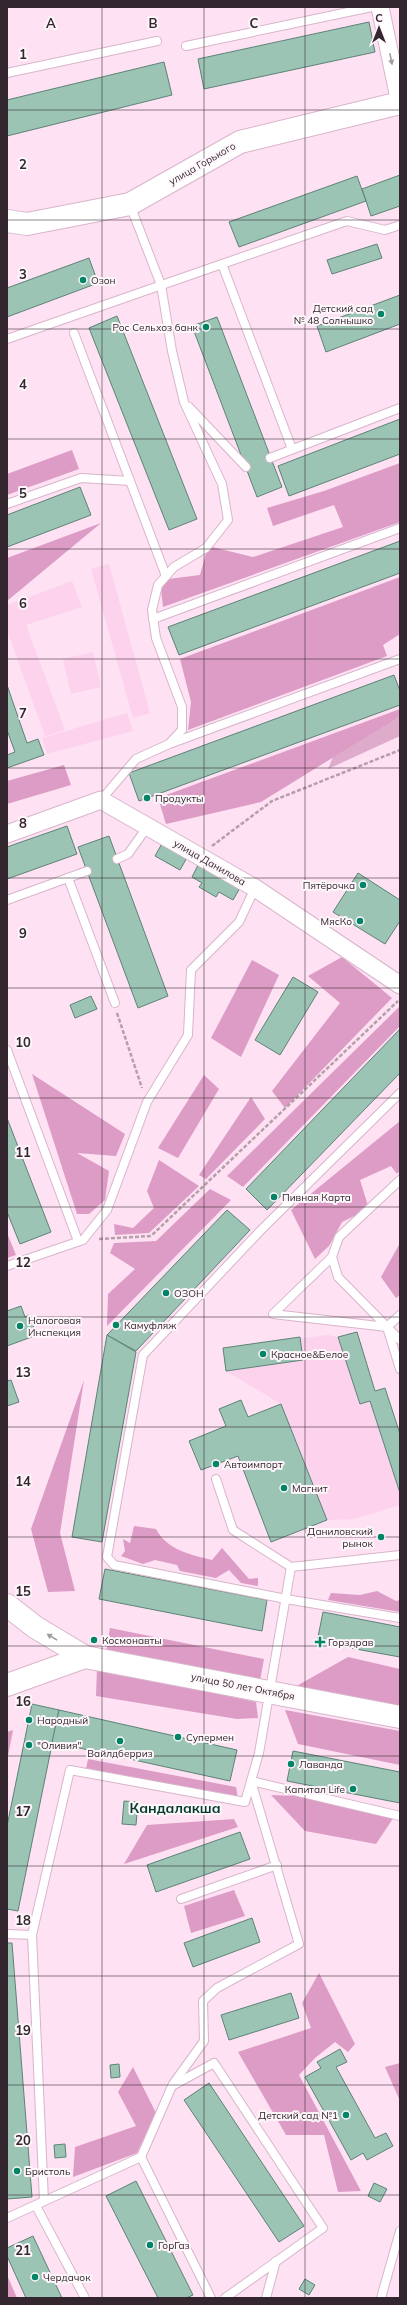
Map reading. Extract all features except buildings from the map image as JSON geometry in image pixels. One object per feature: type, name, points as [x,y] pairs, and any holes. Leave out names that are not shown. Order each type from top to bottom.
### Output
[{"type":"street","points":[[380,7],[400,103]]},
{"type":"street","name":"улица Горького","points":[[7,221],[27,224],[130,204],[240,142],[400,103]]},
{"type":"street","points":[[7,834],[101,800]]},
{"type":"street","name":"улица Данилова","points":[[101,800],[255,888],[400,986]]},
{"type":"street","points":[[7,1605],[35,1627],[85,1657]]},
{"type":"street","points":[[7,1685],[85,1657]]},
{"type":"street","name":"улица 50 лет Октября","points":[[85,1657],[400,1716]]},
{"type":"lane","points":[[186,46],[372,7]]},
{"type":"lane","points":[[7,73],[157,41]]},
{"type":"lane","points":[[130,204],[161,285],[172,351],[184,402],[222,484],[228,520],[206,548],[174,567],[158,585],[152,610],[156,638],[182,707],[182,730],[169,744]]},
{"type":"lane","points":[[7,339],[347,221],[386,230],[400,225]]},
{"type":"lane","points":[[222,264],[292,449]]},
{"type":"lane","points":[[74,333],[166,576]]},
{"type":"lane","points":[[184,402],[246,467]]},
{"type":"lane","points":[[270,458],[400,408]]},
{"type":"lane","points":[[7,504],[81,478],[130,481]]},
{"type":"lane","points":[[153,620],[400,528]]},
{"type":"lane","points":[[101,800],[136,759],[169,744],[400,659]]},
{"type":"lane","points":[[117,859],[128,854],[148,826]]},
{"type":"lane","points":[[7,900],[87,871]]},
{"type":"lane","points":[[68,878],[114,1003]]},
{"type":"lane","points":[[7,1266],[81,1241],[107,1210],[147,1102],[188,1035],[191,970],[239,922],[255,888]]},
{"type":"lane","points":[[7,1050],[81,1241]]},
{"type":"lane","points":[[400,1093],[261,1230],[143,1355],[107,1557],[114,1565],[286,1599],[400,1618]]},
{"type":"lane","points":[[400,1180],[339,1237],[332,1257],[274,1314],[387,1327],[400,1315]]},
{"type":"lane","points":[[332,1257],[338,1277],[400,1340]]},
{"type":"lane","points":[[387,1327],[400,1369]]},
{"type":"lane","points":[[216,1478],[234,1530],[291,1568],[400,1555]]},
{"type":"lane","points":[[44,2201],[32,1935],[70,1770],[245,1802],[259,1753],[291,1568]]},
{"type":"lane","points":[[251,1781],[400,1816]]},
{"type":"lane","points":[[7,2218],[141,2157],[172,2086],[204,2040],[203,2001],[217,1988],[299,1944],[277,1865],[251,1781]]},
{"type":"lane","points":[[181,1899],[277,1865]]},
{"type":"lane","points":[[7,1934],[32,1935]]},
{"type":"lane","points":[[172,2086],[214,2063],[323,2228],[224,2298]]},
{"type":"lane","points":[[141,2157],[211,2298]]},
{"type":"lane","points":[[36,2206],[85,2298]]},
{"type":"lane","points":[[381,2298],[398,2248],[400,2231]]},
{"type":"lane","points":[[266,2298],[276,2261]]},
{"type":"path","points":[[199,856],[272,801],[400,750]]},
{"type":"path","points":[[81,1241],[151,1236],[400,1000]]},
{"type":"path","points":[[114,1003],[147,1102]]},
{"type":"shaded area","points":[[72,450],[79,469],[7,495],[7,474]]},
{"type":"shaded area","points":[[400,463],[400,522],[163,607],[160,580],[200,575],[208,546],[253,557],[343,527],[334,505],[273,526],[267,508],[324,491]]},
{"type":"shaded area","points":[[101,523],[7,601],[7,558]]},
{"type":"shaded area","points":[[109,564],[150,713],[133,718],[91,569]]},
{"type":"shaded area","points":[[400,577],[400,634],[383,645],[387,656],[188,730],[191,702],[180,659]]},
{"type":"shaded area","points":[[72,581],[82,607],[26,625],[65,730],[45,736],[7,630],[7,605]]},
{"type":"shaded area","points":[[93,652],[101,687],[71,694],[63,659]]},
{"type":"shaded area","points":[[400,709],[400,715],[397,718],[261,802],[166,824],[158,798]]},
{"type":"shaded area","points":[[127,713],[133,731],[47,754],[42,738]]},
{"type":"shaded area","points":[[400,715],[400,736],[328,769],[333,757]]},
{"type":"shaded area","points":[[64,765],[71,785],[7,804],[7,781]]},
{"type":"shaded area","points":[[342,957],[392,998],[285,1108],[272,1091],[340,1003],[308,976]]},
{"type":"shaded area","points":[[252,960],[279,975],[241,1057],[211,1038]]},
{"type":"shaded area","points":[[400,1006],[400,1026],[243,1187],[227,1176]]},
{"type":"shaded area","points":[[32,1074],[125,1134],[116,1156],[77,1153],[109,1171],[105,1200],[89,1214],[77,1214]]},
{"type":"shaded area","points":[[204,1075],[219,1089],[178,1158],[158,1148]]},
{"type":"shaded area","points":[[251,1097],[265,1119],[206,1179],[199,1175]]},
{"type":"shaded area","points":[[400,1121],[400,1170],[397,1174],[391,1166],[360,1180],[369,1209],[342,1222],[329,1246],[315,1259],[291,1210]]},
{"type":"shaded area","points":[[159,1160],[199,1186],[149,1233],[115,1235],[114,1224],[133,1228],[154,1208],[147,1191]]},
{"type":"shaded area","points":[[210,1189],[231,1200],[107,1326],[108,1294],[135,1269],[110,1253],[114,1243],[156,1241]]},
{"type":"shaded area","points":[[7,1233],[16,1255],[7,1258]]},
{"type":"shaded area","points":[[400,1243],[400,1295],[396,1298],[381,1277]]},
{"type":"shaded area","points":[[328,1335],[338,1337],[360,1404],[370,1401],[400,1493],[400,1505],[354,1519],[327,1520],[281,1404],[226,1371],[223,1348]]},
{"type":"shaded area","points":[[84,1380],[60,1533],[75,1591],[48,1592],[31,1529]]},
{"type":"shaded area","points":[[134,1526],[156,1529],[166,1542],[173,1547],[188,1554],[212,1560],[222,1548],[249,1579],[258,1578],[258,1586],[241,1583],[229,1570],[216,1578],[180,1571],[177,1565],[155,1560],[143,1564],[121,1556],[125,1551],[123,1539],[130,1543]]},
{"type":"shaded area","points":[[377,1591],[396,1601],[400,1600],[400,1612],[328,1600],[331,1593],[360,1595]]},
{"type":"shaded area","points":[[110,1628],[264,1659],[259,1686],[105,1658]]},
{"type":"shaded area","points":[[348,1657],[400,1669],[400,1709],[293,1688]]},
{"type":"shaded area","points":[[97,1668],[256,1702],[258,1718],[237,1719],[96,1696]]},
{"type":"shaded area","points":[[285,1710],[400,1731],[400,1765],[298,1744]]},
{"type":"shaded area","points":[[13,1730],[7,1761],[7,1732]]},
{"type":"shaded area","points":[[88,1759],[236,1787],[238,1798],[86,1769]]},
{"type":"shaded area","points":[[271,1795],[321,1797],[394,1817],[376,1844],[305,1831]]},
{"type":"shaded area","points":[[234,1819],[238,1827],[124,1864],[147,1825]]},
{"type":"shaded area","points":[[234,1890],[245,1916],[191,1933],[184,1906]]},
{"type":"shaded area","points":[[319,1973],[355,2044],[348,2052],[335,2042],[315,2058],[299,2075],[361,2191],[338,2192],[324,2135],[286,2135],[238,2052],[311,2028],[302,2003]]},
{"type":"shaded area","points":[[400,2063],[400,2101],[385,2067]]},
{"type":"shaded area","points":[[133,2067],[156,2113],[137,2153],[73,2177],[75,2147],[136,2126],[118,2092]]},
{"type":"shaded area","points":[[7,2275],[17,2298],[7,2298]]},
{"type":"place","name":"Озон","points":[[83,280]]},
{"type":"place","name":"Детский сад № 48 Солнышко","points":[[381,314]]},
{"type":"place","name":"Рос Сельхоз банк","points":[[206,327]]},
{"type":"place","name":"Продукты","points":[[147,798]]},
{"type":"place","name":"Пятёрочка","points":[[363,885]]},
{"type":"place","name":"МясКо","points":[[360,921]]},
{"type":"place","name":"Пивная Карта","points":[[274,1197]]},
{"type":"place","name":"ОЗОН","points":[[166,1293]]},
{"type":"place","name":"Камуфляж","points":[[116,1325]]},
{"type":"place","name":"Налоговая Инспекция","points":[[20,1326]]},
{"type":"place","name":"Красное&Белое","points":[[263,1354]]},
{"type":"place","name":"Автоимпорт","points":[[216,1464]]},
{"type":"place","name":"Магнит","points":[[284,1488]]},
{"type":"place","name":"Даниловский рынок","points":[[381,1537]]},
{"type":"place","name":"Космонавты","points":[[94,1640]]},
{"type":"place","name":"Горздрав","points":[[320,1642]]},
{"type":"place","name":"Народный","points":[[29,1720]]},
{"type":"place","name":"Супермен","points":[[178,1737]]},
{"type":"place","name":"Вайлдберриз","points":[[120,1741]]},
{"type":"place","name":"\"Оливия\"","points":[[29,1745]]},
{"type":"place","name":"Лаванда","points":[[291,1764]]},
{"type":"place","name":"Капитал Life","points":[[353,1789]]},
{"type":"place","name":"Детский сад №1","points":[[346,2115]]},
{"type":"place","name":"Бристоль","points":[[17,2171]]},
{"type":"place","name":"ГорГаз","points":[[150,2245]]},
{"type":"place","name":"Чердачок","points":[[35,2277]]},
{"type":"district","name":"Кандалакша","points":[[175,1808]]}]
